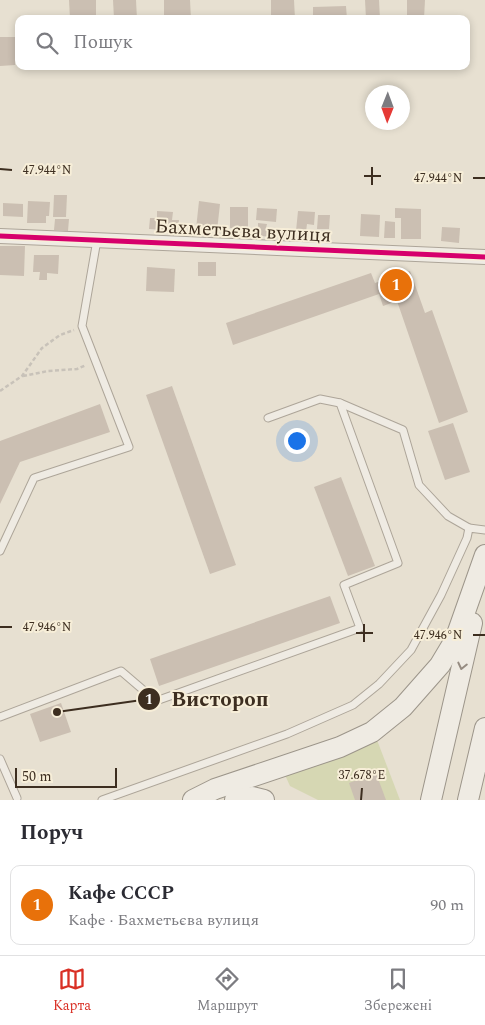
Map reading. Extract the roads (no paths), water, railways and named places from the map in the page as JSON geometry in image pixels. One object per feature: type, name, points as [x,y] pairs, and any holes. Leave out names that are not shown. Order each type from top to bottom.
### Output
[{"type":"main road","points":[[193,800],[215,789],[340,747],[372,732],[403,707],[440,665],[455,640],[485,554]]},
{"type":"main road","points":[[430,800],[485,567]]},
{"type":"main road","points":[[468,800],[485,728]]},
{"type":"main road","points":[[235,800],[252,797],[264,800]]},
{"type":"street","name":"Бахметьєва вулиця","points":[[0,236],[485,257]]},
{"type":"lane","points":[[0,551],[34,478],[129,447],[82,326],[97,240]]},
{"type":"lane","points":[[268,418],[320,399],[340,403],[403,430],[419,486],[448,516],[469,528],[485,530]]},
{"type":"lane","points":[[0,717],[122,671],[156,701],[360,628],[344,585],[398,563],[340,403]]},
{"type":"lane","points":[[102,800],[287,734],[353,705],[379,684],[412,650],[442,595],[469,528]]},
{"type":"lane","points":[[0,759],[17,798]]},
{"type":"place","name":"Кафе СССР","points":[[396,285]]},
{"type":"place","name":"Вистороп","points":[[57,712]]}]
